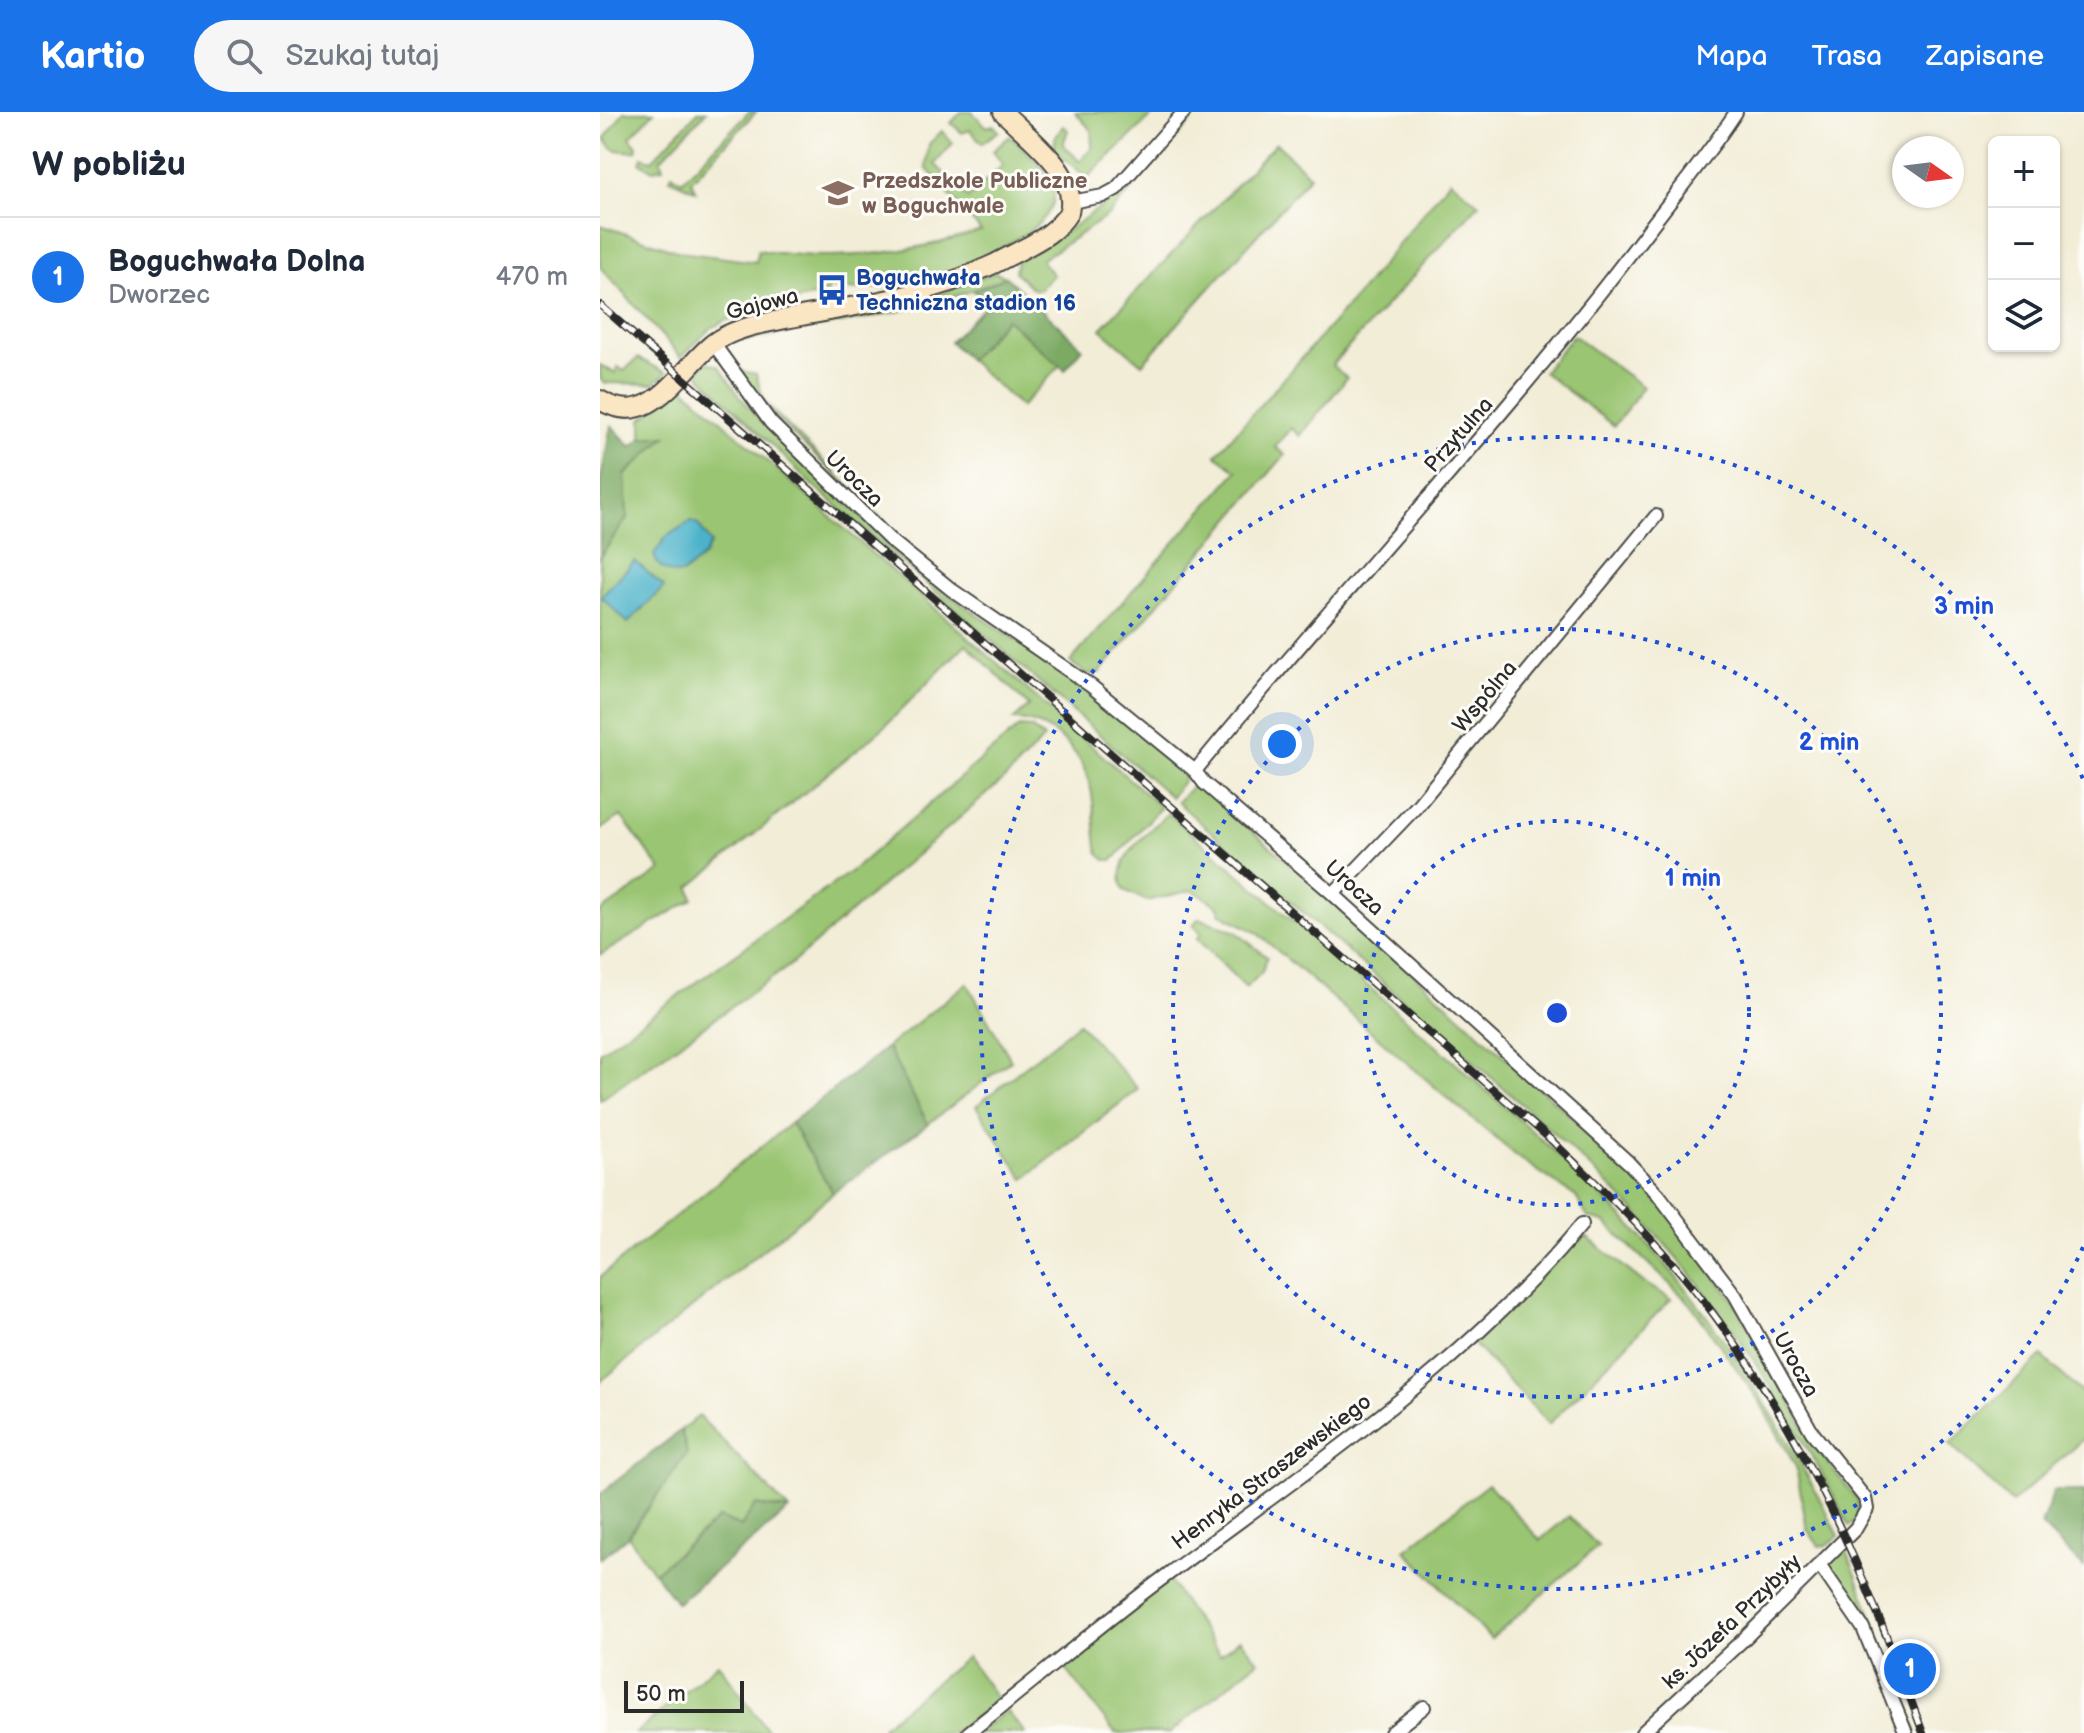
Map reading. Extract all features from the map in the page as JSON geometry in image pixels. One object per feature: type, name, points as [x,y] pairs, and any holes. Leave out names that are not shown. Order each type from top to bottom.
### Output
[{"type":"street","points":[[1003,112],[1065,179],[1071,202],[1103,196],[1116,189],[1184,112]]},
{"type":"street","name":"Przytulna","points":[[1195,771],[1523,389],[1606,287],[1736,112]]},
{"type":"street","name":"Gajowa","points":[[713,343],[741,329],[903,299],[946,285],[1045,237],[1063,221],[1071,202]]},
{"type":"street","points":[[600,400],[620,410],[643,409],[713,343]]},
{"type":"street","name":"Urocza","points":[[713,343],[771,423],[889,539],[952,590],[1091,686],[1195,771],[1204,783],[1333,894],[1628,1162],[1695,1238],[1735,1295],[1812,1432],[1865,1498],[1864,1519],[1847,1537]]},
{"type":"street","name":"Wspólna","points":[[1333,894],[1426,796],[1656,516]]},
{"type":"street","name":"Henryka Straszewskiego","points":[[968,1733],[1129,1604],[1397,1401],[1494,1316],[1582,1224]]},
{"type":"street","name":"ks. Józefa Przybyły","points":[[1642,1733],[1847,1537]]},
{"type":"street","points":[[1819,1564],[1863,1628],[1906,1733]]},
{"type":"street","points":[[1391,1733],[1424,1707]]},
{"type":"green space","points":[[624,112],[654,112],[630,137],[637,146],[636,151],[614,149],[605,138]]},
{"type":"green space","points":[[698,112],[706,112],[660,160],[663,168],[653,170],[640,163],[642,157],[652,160]]},
{"type":"green space","points":[[749,112],[756,112],[691,181],[696,191],[670,179],[672,174],[682,181]]},
{"type":"green space","points":[[961,112],[972,112],[987,127],[993,125],[999,131],[982,143],[970,130],[962,133],[951,123]]},
{"type":"green space","points":[[1075,112],[1156,112],[1087,178],[1054,150],[1055,138],[1063,126],[1068,130],[1063,145],[1080,161],[1092,148],[1091,130]]},
{"type":"green space","points":[[1192,112],[1199,112],[1109,215],[1041,260],[1053,275],[1039,290],[1033,289],[1015,272],[1017,261],[1054,240],[1122,192]]},
{"type":"green space","points":[[942,131],[953,143],[935,164],[968,198],[1003,165],[993,151],[1010,136],[1037,162],[1049,177],[1054,194],[1050,209],[1038,224],[996,251],[926,279],[877,288],[828,288],[828,292],[725,321],[711,328],[681,357],[600,267],[600,225],[680,252],[756,262],[758,250],[814,256],[871,254],[926,246],[981,231],[926,168],[929,144]]},
{"type":"green space","points":[[1276,143],[1310,176],[1142,364],[1101,329]]},
{"type":"green space","points":[[1450,180],[1479,204],[1332,365],[1347,378],[1300,436],[1291,428],[1275,447],[1285,455],[1099,673],[1087,674],[1070,662],[1237,471],[1216,455],[1360,292]]},
{"type":"green space","points":[[995,272],[1006,277],[911,309],[746,340],[747,335],[922,302]]},
{"type":"green space","points":[[1006,277],[1083,348],[1065,370],[1006,319],[969,360],[950,342],[988,303],[974,291]]},
{"type":"green space","points":[[1006,318],[1060,365],[1021,407],[969,360]]},
{"type":"green space","points":[[1573,335],[1643,387],[1614,426],[1543,372]]},
{"type":"green space","points":[[638,358],[667,373],[652,384],[605,383],[600,379],[600,365],[615,373],[618,367],[624,371]]},
{"type":"green space","points":[[706,362],[719,366],[741,398],[782,443],[942,591],[1064,672],[1183,769],[1184,780],[1171,797],[814,486],[696,372]]},
{"type":"green space","points":[[741,371],[756,374],[764,402],[895,532],[770,413]]},
{"type":"green space","points":[[682,386],[1161,807],[1113,860],[1106,860],[1099,854],[1091,787],[1076,755],[1049,730],[1026,721],[1013,720],[1029,706],[966,644],[882,729],[690,887],[693,899],[600,955],[600,912],[661,870],[621,816],[600,830],[600,557],[627,518],[625,475],[665,437],[642,438],[642,419]]},
{"type":"green space","points":[[611,425],[631,447],[642,438],[666,436],[625,475],[627,518],[600,557],[600,483]]},
{"type":"green space","points":[[1019,727],[1031,728],[1044,738],[1010,774],[789,966],[600,1100],[600,1052],[854,869]]},
{"type":"green space","points":[[1199,785],[1332,900],[1618,1159],[1665,1209],[1734,1301],[1815,1447],[1858,1500],[1858,1519],[1849,1526],[1766,1378],[1707,1295],[1651,1228],[1524,1107],[1177,802],[1190,788]]},
{"type":"green space","points":[[1168,813],[1525,1125],[1633,1228],[1682,1284],[1747,1375],[1786,1438],[1839,1536],[1827,1545],[1819,1546],[1807,1529],[1796,1467],[1760,1402],[1690,1303],[1604,1222],[1588,1218],[1576,1197],[1518,1157],[1256,932],[1219,913],[1220,908],[1193,890],[1147,901],[1124,890],[1121,878],[1127,857]]},
{"type":"green space","points":[[1199,918],[1236,932],[1267,957],[1262,972],[1246,988],[1197,939],[1201,933],[1193,925]]},
{"type":"green space","points":[[967,983],[1011,1060],[928,1124],[887,1047]]},
{"type":"green space","points":[[1079,1023],[1138,1089],[1024,1179],[976,1106]]},
{"type":"green space","points":[[887,1047],[928,1124],[833,1193],[791,1123]]},
{"type":"green space","points":[[791,1123],[833,1193],[600,1382],[600,1277]]},
{"type":"green space","points":[[1587,1237],[1643,1282],[1671,1299],[1549,1424],[1471,1341],[1572,1246]]},
{"type":"green space","points":[[2042,1356],[2084,1395],[2084,1438],[2012,1503],[1950,1444]]},
{"type":"green space","points":[[699,1416],[789,1510],[755,1505],[741,1527],[719,1518],[654,1573],[628,1536],[687,1453],[681,1430]]},
{"type":"green space","points":[[681,1430],[687,1453],[628,1536],[600,1559],[600,1494]]},
{"type":"green space","points":[[1488,1484],[1540,1540],[1569,1516],[1598,1546],[1491,1639],[1405,1550]]},
{"type":"green space","points":[[2054,1491],[2084,1491],[2084,1568],[2041,1525]]},
{"type":"green space","points":[[755,1505],[789,1510],[677,1603],[654,1573],[719,1518],[741,1527]]},
{"type":"green space","points":[[1845,1546],[1916,1733],[1911,1733],[1888,1666],[1867,1623],[1830,1571],[1828,1563]]},
{"type":"green space","points":[[1168,1579],[1220,1655],[1240,1639],[1258,1661],[1170,1733],[1115,1733],[1063,1665]]},
{"type":"green space","points":[[967,1657],[998,1700],[953,1733],[887,1733],[882,1726]]},
{"type":"green space","points":[[718,1663],[769,1733],[636,1733]]},
{"type":"green space","points":[[1007,1711],[1025,1733],[976,1733]]},
{"type":"water","points":[[691,521],[698,524],[711,543],[704,556],[682,574],[668,572],[657,563],[654,554],[666,537]]},
{"type":"water","points":[[635,561],[664,587],[628,623],[601,596]]},
{"type":"railway","points":[[600,305],[1551,1140],[1655,1244],[1694,1289],[1747,1361],[1807,1462],[1858,1567],[1923,1733]]},
{"type":"place","name":"Przedszkole Publiczne w Boguchwale","points":[[838,193]]},
{"type":"place","name":"Boguchwała Techniczna stadion 16","points":[[832,290]]},
{"type":"place","name":"Boguchwała Dolna","points":[[1910,1669]]}]
